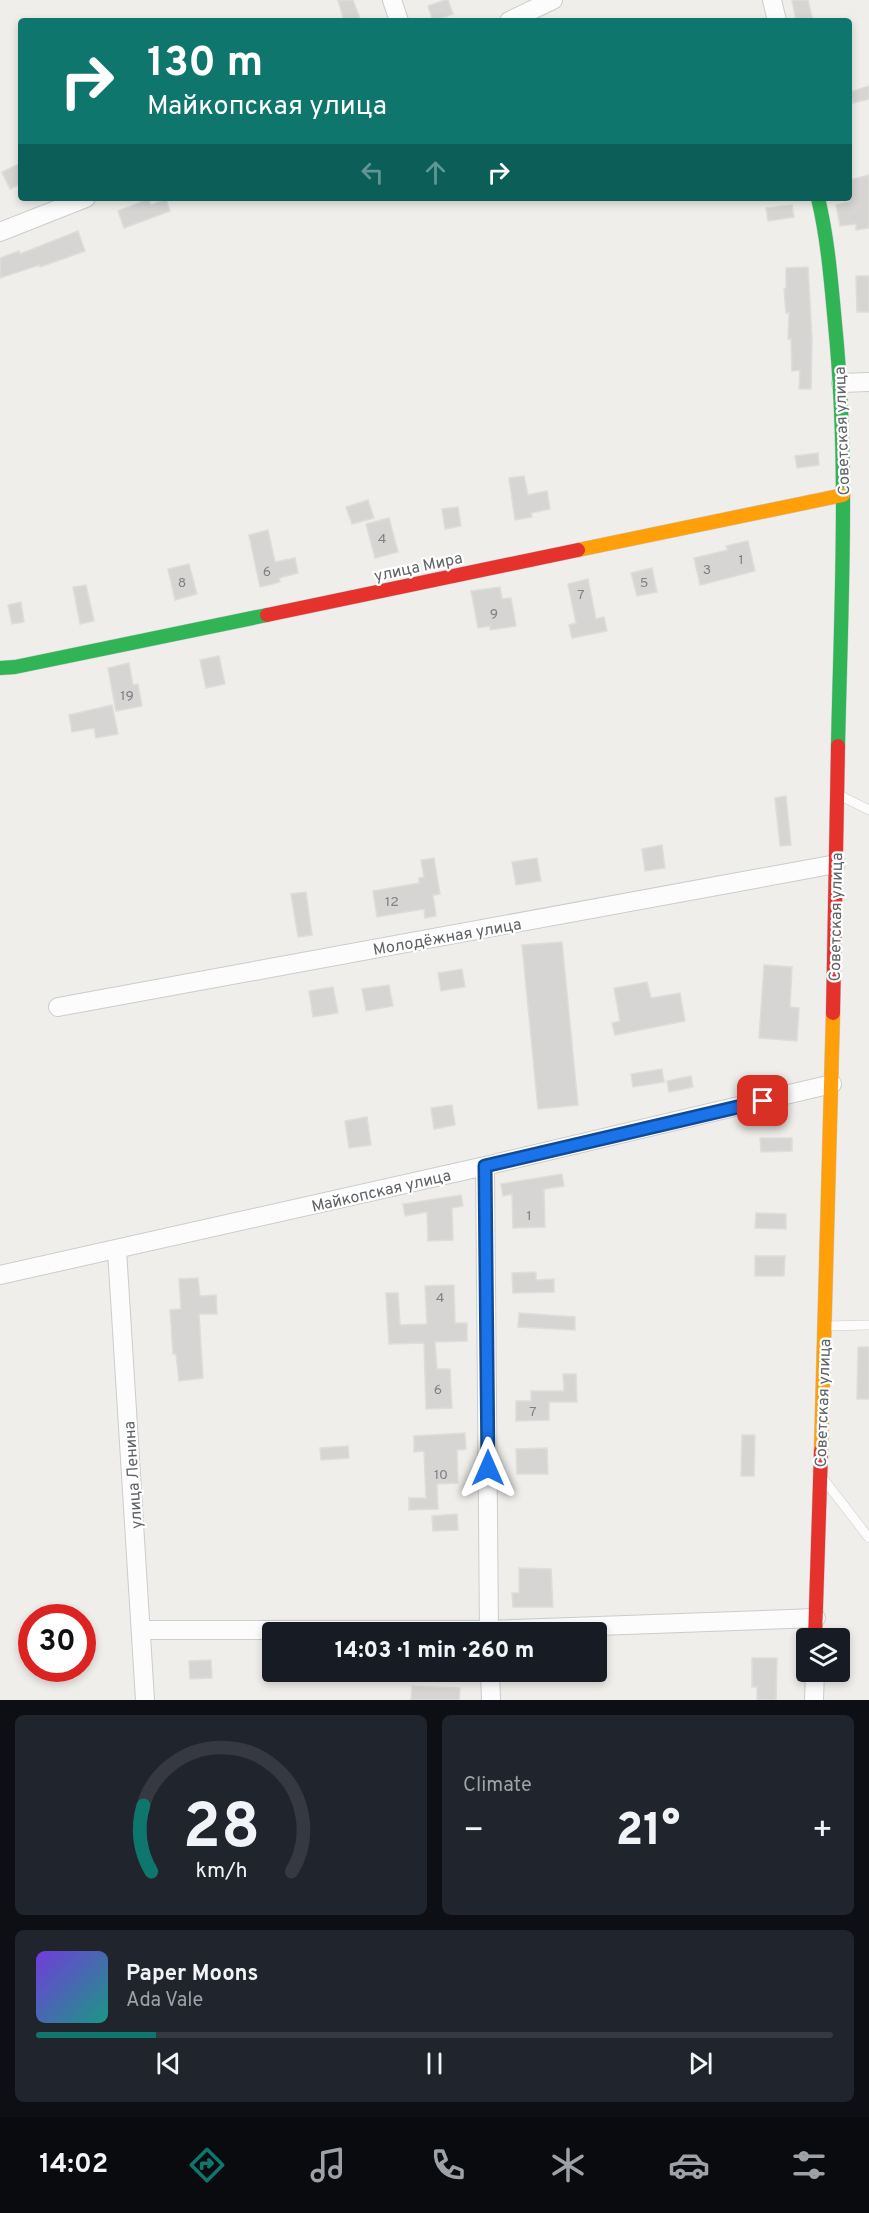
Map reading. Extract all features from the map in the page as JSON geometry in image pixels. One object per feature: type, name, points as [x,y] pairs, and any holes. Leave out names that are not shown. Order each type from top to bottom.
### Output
[{"type":"street","points":[[392,0],[398,18]]},
{"type":"street","points":[[515,18],[553,0]]},
{"type":"street","points":[[772,0],[776,18]]},
{"type":"street","points":[[0,232],[78,201]]},
{"type":"street","name":"Советская улица","points":[[816,1628],[832,1084],[843,495],[841,383],[827,235],[819,201]]},
{"type":"street","points":[[841,383],[869,382]]},
{"type":"street","name":"улица Мира","points":[[0,668],[843,495]]},
{"type":"street","name":"Молодёжная улица","points":[[58,1007],[836,864]]},
{"type":"street","name":"Майкопская улица","points":[[0,1275],[485,1166],[832,1084]]},
{"type":"street","points":[[485,1166],[489,1622]]},
{"type":"street","name":"улица Ленина","points":[[117,1250],[145,1700]]},
{"type":"street","points":[[607,1626],[816,1618]]},
{"type":"street","points":[[141,1630],[262,1630]]},
{"type":"street","points":[[490,1682],[491,1700]]},
{"type":"street","points":[[814,1700],[815,1682]]},
{"type":"lane","points":[[838,795],[869,810]]},
{"type":"lane","points":[[825,1326],[869,1325]]},
{"type":"lane","points":[[820,1474],[869,1538]]},
{"type":"building","points":[[338,0],[353,0],[360,18],[343,18]]},
{"type":"building","points":[[448,0],[453,14],[432,18],[428,6]]},
{"type":"building","points":[[792,0],[808,0],[812,18],[795,18]]},
{"type":"building","points":[[869,86],[869,99],[853,103],[852,91]]},
{"type":"building","points":[[18,164],[18,185],[10,189],[2,172]]},
{"type":"building","points":[[869,175],[869,228],[856,230],[856,224],[840,226],[836,205],[852,201],[852,179]]},
{"type":"building","points":[[144,201],[150,201],[151,205],[167,201],[170,211],[124,228],[118,211]]},
{"type":"building","points":[[792,205],[794,217],[768,221],[766,208]]},
{"type":"building","points":[[78,231],[85,251],[0,278],[0,258],[19,251],[20,254]]},
{"type":"building","points":[[808,267],[812,339],[811,389],[799,389],[800,370],[792,371],[791,339],[788,339],[789,313],[786,313],[784,289],[786,288],[786,268]]},
{"type":"building","points":[[856,276],[869,276],[869,312],[857,312]]},
{"type":"building","points":[[818,453],[819,465],[797,468],[795,456]]},
{"type":"building","points":[[524,476],[528,495],[547,491],[550,509],[531,513],[532,517],[515,520],[509,478]]},
{"type":"building","points":[[368,500],[374,518],[352,524],[346,507]]},
{"type":"building","points":[[458,507],[461,526],[445,529],[442,509]]},
{"type":"building","points":[[389,518],[398,552],[375,558],[366,524]]},
{"type":"building","points":[[268,530],[275,562],[295,558],[298,573],[279,578],[280,582],[260,587],[249,535]]},
{"type":"building","points":[[748,541],[755,571],[700,585],[694,558],[728,550],[726,546]]},
{"type":"building","points":[[189,564],[197,594],[175,600],[168,569]]},
{"type":"building","points":[[652,568],[657,592],[637,596],[631,573]]},
{"type":"building","points":[[588,579],[596,619],[604,617],[607,631],[572,638],[569,625],[576,623],[568,584]]},
{"type":"building","points":[[86,585],[94,621],[80,624],[73,587]]},
{"type":"building","points":[[500,587],[502,599],[511,598],[516,626],[490,630],[490,626],[478,628],[471,591]]},
{"type":"building","points":[[21,602],[24,622],[12,624],[8,605]]},
{"type":"building","points":[[219,656],[225,684],[206,688],[200,660]]},
{"type":"building","points":[[129,663],[133,685],[138,684],[142,706],[116,711],[108,668]]},
{"type":"building","points":[[112,705],[118,734],[96,738],[94,728],[72,732],[69,715]]},
{"type":"building","points":[[786,796],[791,845],[780,846],[775,798]]},
{"type":"building","points":[[662,845],[665,868],[645,871],[642,849]]},
{"type":"building","points":[[434,858],[440,894],[433,895],[436,916],[425,918],[424,909],[377,917],[373,891],[419,883],[419,878],[424,877],[421,860]]},
{"type":"building","points":[[537,858],[541,881],[516,885],[512,862]]},
{"type":"building","points":[[306,892],[312,935],[298,937],[291,894]]},
{"type":"building","points":[[562,942],[578,1105],[538,1109],[522,945]]},
{"type":"building","points":[[764,965],[792,967],[790,1007],[799,1008],[797,1041],[759,1038]]},
{"type":"building","points":[[462,969],[465,987],[441,991],[438,973]]},
{"type":"building","points":[[647,982],[651,998],[680,993],[685,1021],[615,1035],[612,1023],[620,1021],[614,988]]},
{"type":"building","points":[[389,985],[393,1006],[366,1011],[362,989]]},
{"type":"building","points":[[333,987],[338,1013],[313,1017],[309,991]]},
{"type":"building","points":[[662,1069],[664,1082],[633,1087],[631,1074]]},
{"type":"building","points":[[691,1076],[693,1087],[669,1092],[667,1081]]},
{"type":"building","points":[[452,1105],[455,1125],[434,1129],[431,1108]]},
{"type":"building","points":[[367,1117],[371,1145],[349,1148],[345,1121]]},
{"type":"building","points":[[760,1138],[792,1138],[792,1151],[761,1152]]},
{"type":"building","points":[[562,1174],[564,1186],[544,1189],[545,1227],[513,1228],[512,1194],[503,1196],[501,1184]]},
{"type":"building","points":[[461,1195],[463,1206],[452,1208],[453,1240],[428,1241],[427,1212],[405,1216],[403,1204]]},
{"type":"building","points":[[756,1213],[786,1214],[786,1229],[755,1228]]},
{"type":"building","points":[[755,1256],[785,1256],[784,1276],[755,1276]]},
{"type":"building","points":[[536,1272],[536,1280],[554,1279],[554,1292],[513,1293],[512,1273]]},
{"type":"building","points":[[198,1278],[200,1296],[216,1295],[217,1314],[199,1314],[203,1378],[179,1381],[176,1354],[173,1354],[170,1310],[181,1309],[179,1279]]},
{"type":"building","points":[[454,1285],[455,1323],[467,1323],[467,1341],[435,1342],[437,1369],[450,1369],[452,1408],[426,1409],[424,1343],[389,1344],[386,1293],[398,1293],[400,1325],[427,1324],[425,1286]]},
{"type":"building","points":[[519,1313],[575,1317],[575,1330],[518,1327]]},
{"type":"building","points":[[858,1347],[869,1347],[869,1399],[857,1399]]},
{"type":"building","points":[[563,1374],[576,1374],[577,1402],[549,1402],[549,1420],[516,1421],[516,1401],[531,1401],[531,1391],[564,1391]]},
{"type":"building","points":[[465,1433],[466,1449],[457,1450],[458,1483],[437,1484],[438,1509],[409,1510],[409,1498],[426,1498],[424,1451],[414,1452],[414,1436]]},
{"type":"building","points":[[742,1435],[755,1435],[754,1476],[741,1476]]},
{"type":"building","points":[[348,1446],[349,1458],[321,1460],[320,1448]]},
{"type":"building","points":[[547,1448],[548,1474],[517,1474],[516,1449]]},
{"type":"building","points":[[457,1514],[458,1530],[433,1531],[432,1516]]},
{"type":"building","points":[[519,1568],[551,1569],[553,1607],[513,1607],[512,1593],[519,1593]]},
{"type":"building","points":[[752,1658],[777,1658],[776,1700],[757,1700],[757,1687],[752,1687]]},
{"type":"building","points":[[211,1660],[212,1678],[190,1679],[189,1661]]},
{"type":"building","points":[[412,1686],[460,1688],[459,1700],[411,1700]]},
{"type":"traffic: fast","points":[[819,201],[830,276],[842,429],[843,535],[838,746]]},
{"type":"traffic: fast","points":[[0,668],[15,667],[267,615]]},
{"type":"traffic: slow","points":[[578,550],[843,495]]},
{"type":"traffic: slow","points":[[821,1451],[833,1013]]},
{"type":"traffic: jam","points":[[267,615],[578,550]]},
{"type":"traffic: jam","points":[[833,1013],[838,746]]},
{"type":"traffic: jam","points":[[815,1628],[821,1451]]},
{"type":"route","points":[[488,1468],[485,1166],[763,1101]]}]
